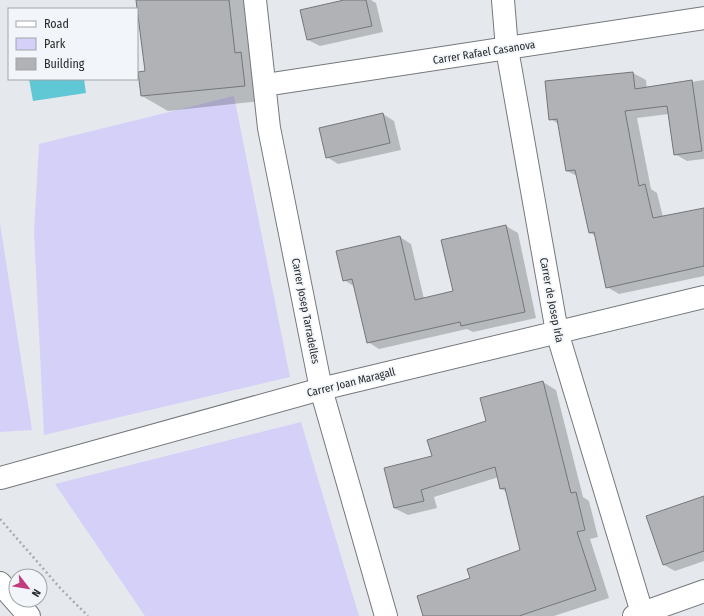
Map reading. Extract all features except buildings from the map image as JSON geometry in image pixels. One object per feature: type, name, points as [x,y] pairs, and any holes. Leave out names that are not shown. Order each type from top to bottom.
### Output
[{"type":"street","name":"Carrer Josep Tarradelles","points":[[255,0],[269,128],[321,389],[386,616]]},
{"type":"street","name":"Carrer de Josep Irla","points":[[503,0],[507,49],[557,332],[640,615]]},
{"type":"street","name":"Carrer Rafael Casanova","points":[[265,85],[704,18]]},
{"type":"street","name":"Carrer Joan Maragall","points":[[1,478],[321,389],[704,297]]},
{"type":"street","points":[[0,583],[29,616]]},
{"type":"street","points":[[640,615],[704,591]]},
{"type":"path","points":[[0,519],[61,589],[88,616]]},
{"type":"green space","points":[[234,96],[290,377],[44,435],[34,232],[39,144]]},
{"type":"green space","points":[[0,223],[32,430],[0,432]]},
{"type":"green space","points":[[301,422],[359,616],[145,616],[55,484]]},
{"type":"water","points":[[29,80],[84,80],[86,93],[33,101]]}]
